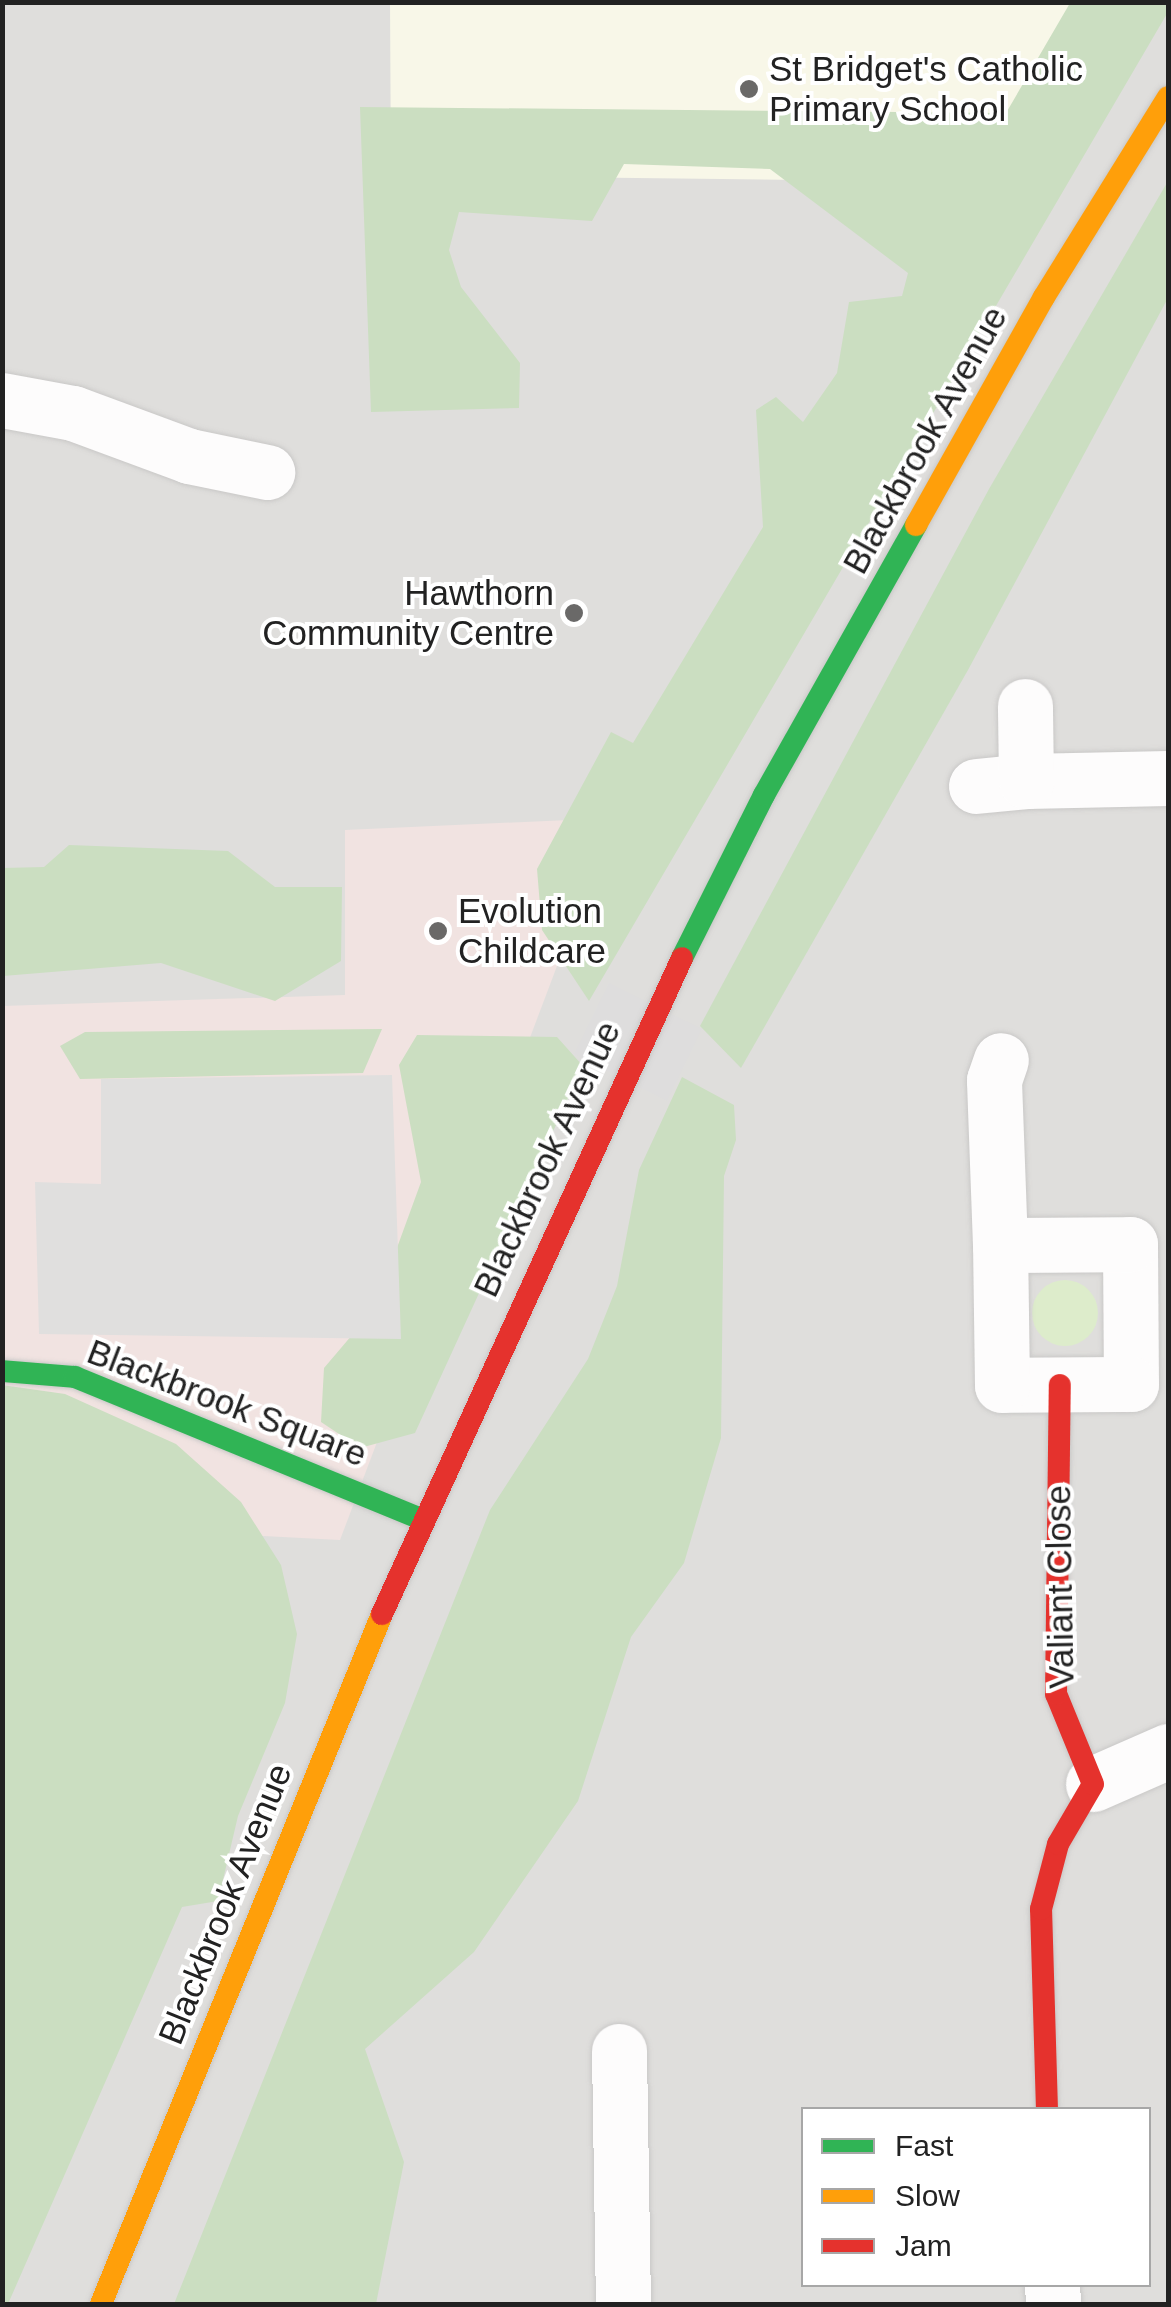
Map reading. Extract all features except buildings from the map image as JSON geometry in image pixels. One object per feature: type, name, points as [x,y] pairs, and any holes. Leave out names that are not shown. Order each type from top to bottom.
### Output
[{"type":"street","name":"Blackbrook Avenue","points":[[101,2304],[422,1520],[622,1078],[764,795],[1034,314],[1168,97]]},
{"type":"street","points":[[2,400],[74,413],[189,456],[267,472]]},
{"type":"street","points":[[1025,706],[1001,784],[1168,778]]},
{"type":"street","points":[[1000,1244],[1130,1244],[1131,1384],[1002,1385],[994,1080],[1001,1060]]},
{"type":"street","name":"Blackbrook Square","points":[[2,1371],[74,1378],[263,1449],[422,1520]]},
{"type":"street","name":"Valiant Close","points":[[1060,1385],[1056,1694],[1093,1784]]},
{"type":"street","points":[[1047,2107],[1041,1909],[1058,1844],[1093,1784],[1168,1751]]},
{"type":"street","points":[[619,2051],[623,2304]]},
{"type":"shaded area","points":[[3,3],[1168,3],[1168,2304],[3,2304]]},
{"type":"shaded area","name":"St Bridget's Catholic Primary School","points":[[390,3],[1163,3],[1047,183],[391,175]]},
{"type":"shaded area","points":[[613,818],[340,1540],[3,1522],[2,1006],[345,995],[345,830]]},
{"type":"shaded area","points":[[392,1075],[401,1339],[39,1334],[35,1182],[101,1184],[101,1079]]},
{"type":"green space","points":[[1070,3],[1168,3],[1168,12],[589,1001],[542,930],[537,869],[611,732],[633,743],[763,527],[756,410],[776,397],[803,422],[837,373],[849,302],[902,296],[908,273],[770,169],[624,164],[592,221],[459,212],[449,250],[461,287],[520,363],[519,408],[371,412],[360,107],[1006,113]]},
{"type":"green space","points":[[1168,181],[1168,298],[968,670],[741,1068],[700,1026],[989,489]]},
{"type":"green space","points":[[69,845],[228,851],[275,887],[342,887],[341,961],[275,1001],[161,963],[3,976],[3,868],[44,867]]},
{"type":"green space","points":[[382,1029],[363,1073],[80,1079],[60,1046],[85,1032]]},
{"type":"green space","points":[[417,1035],[557,1037],[583,1066],[415,1433],[360,1448],[321,1422],[324,1368],[375,1308],[421,1182],[399,1065]]},
{"type":"green space","points":[[682,1077],[734,1105],[736,1140],[724,1176],[721,1438],[684,1563],[631,1637],[578,1801],[474,1952],[365,2049],[404,2162],[376,2304],[174,2304],[490,1510],[588,1359],[617,1286],[639,1170]]},
{"type":"green space","points":[[1065,1280],[1088,1290],[1098,1313],[1088,1336],[1065,1346],[1042,1336],[1032,1313],[1042,1290]]},
{"type":"green space","points":[[2,1385],[65,1394],[176,1444],[241,1502],[281,1565],[297,1634],[285,1703],[238,1816],[218,1901],[182,1907],[8,2304],[2,2304]]},
{"type":"pier","points":[[609,983],[702,1029],[667,1101],[574,1054]]},
{"type":"traffic: fast","points":[[682,958],[764,795],[916,525]]},
{"type":"traffic: fast","points":[[2,1371],[75,1377],[421,1519]]},
{"type":"traffic: slow","points":[[916,525],[1044,297],[1168,97]]},
{"type":"traffic: slow","points":[[101,2304],[382,1614]]},
{"type":"traffic: jam","points":[[382,1614],[682,958]]},
{"type":"traffic: jam","points":[[1047,2107],[1041,1909],[1058,1844],[1093,1784],[1056,1694],[1060,1385]]},
{"type":"place","name":"St Bridget's Catholic Primary School","points":[[749,89]]},
{"type":"place","name":"Hawthorn Community Centre","points":[[574,613]]},
{"type":"place","name":"Evolution Childcare","points":[[438,931]]}]
